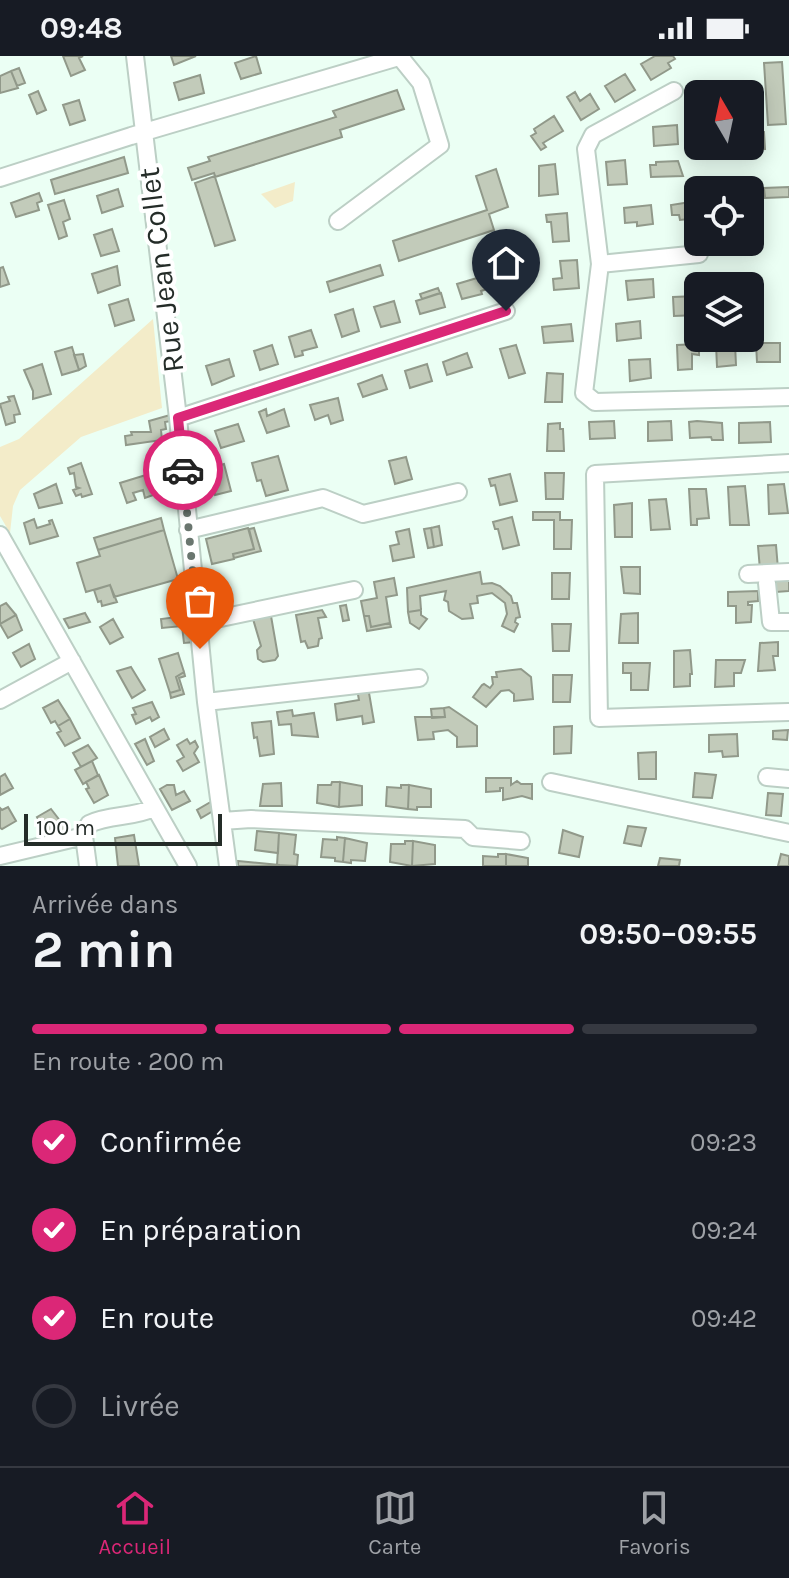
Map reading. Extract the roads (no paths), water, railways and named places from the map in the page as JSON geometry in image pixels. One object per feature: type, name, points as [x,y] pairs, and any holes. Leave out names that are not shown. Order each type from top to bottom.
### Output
[{"type":"street","name":"Rue Jean Collet","points":[[135,56],[178,418],[206,702],[228,866]]},
{"type":"street","points":[[0,178],[401,56],[421,83],[440,145],[338,221]]},
{"type":"street","points":[[674,91],[593,135],[588,142],[586,149],[600,264],[583,388],[587,397],[595,402],[789,397]]},
{"type":"street","points":[[600,264],[684,256]]},
{"type":"street","points":[[178,418],[506,311]]},
{"type":"street","points":[[789,463],[595,474],[599,718],[789,712]]},
{"type":"street","points":[[188,530],[323,498],[363,514],[458,492]]},
{"type":"street","points":[[0,535],[188,866]]},
{"type":"street","points":[[748,574],[789,572]]},
{"type":"street","points":[[767,583],[771,622],[789,622]]},
{"type":"street","points":[[197,623],[354,590]]},
{"type":"street","points":[[0,700],[72,661]]},
{"type":"street","points":[[206,702],[419,678]]},
{"type":"street","points":[[767,777],[789,779]]},
{"type":"street","points":[[551,782],[789,833]]},
{"type":"street","points":[[88,866],[84,836],[89,824],[153,808]]},
{"type":"street","points":[[222,821],[251,819],[465,829],[473,837],[521,841]]},
{"type":"street","points":[[0,856],[84,836]]}]
